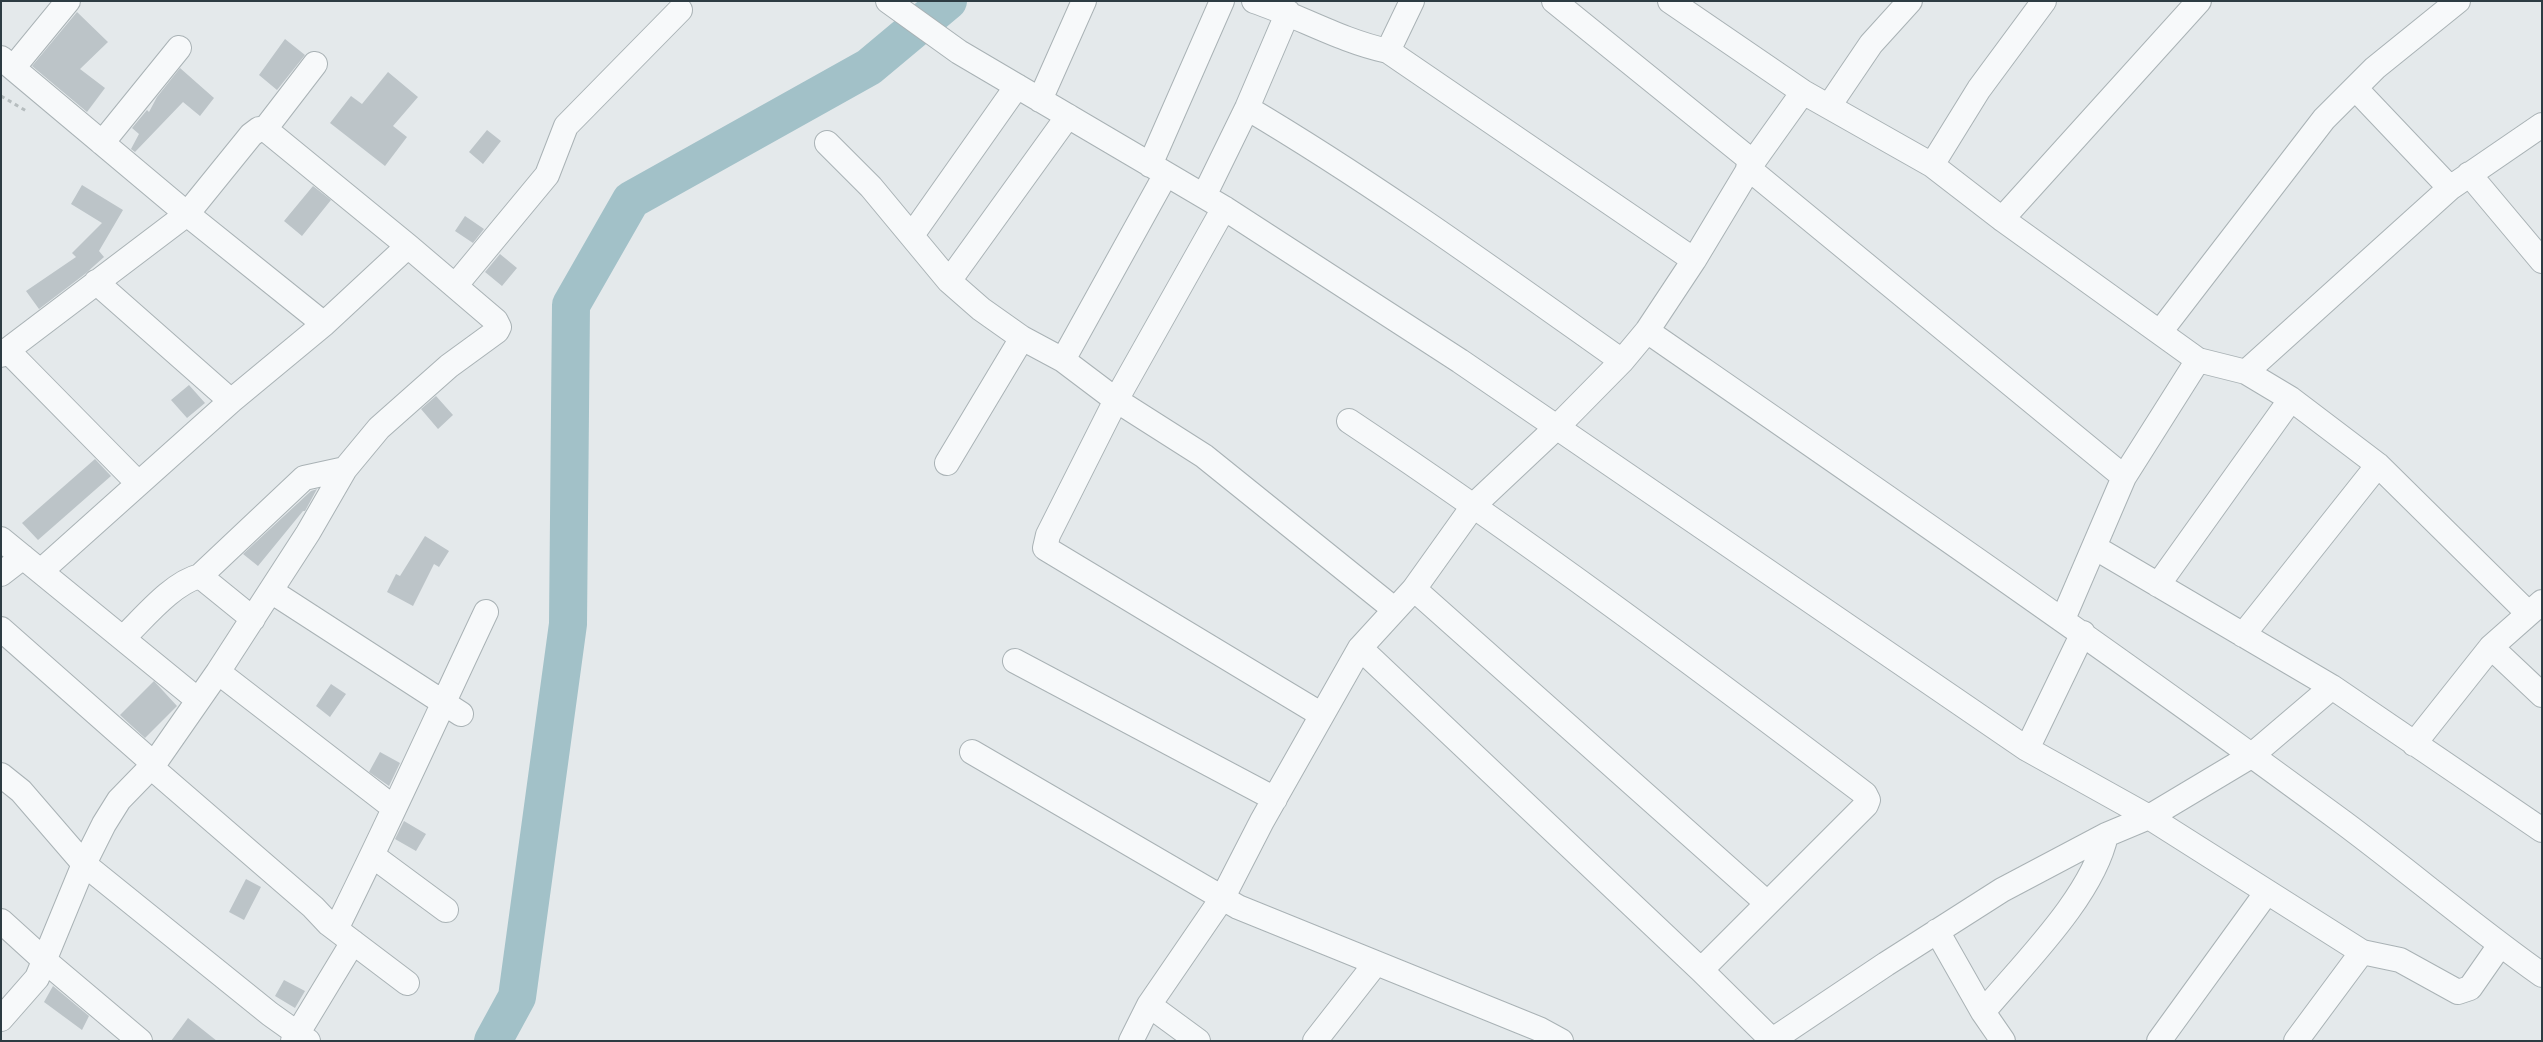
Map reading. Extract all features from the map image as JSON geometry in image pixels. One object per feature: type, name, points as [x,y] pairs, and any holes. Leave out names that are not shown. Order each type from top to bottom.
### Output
[{"type":"street","points":[[68,1],[7,63],[187,214],[324,324]]},
{"type":"street","points":[[888,1],[959,52],[1214,202],[1557,427],[2027,749],[2149,816],[2362,952],[2400,960],[2458,992],[2470,988],[2500,945]]},
{"type":"street","points":[[1040,100],[1084,1]]},
{"type":"street","points":[[1063,360],[1158,169],[1222,1]]},
{"type":"street","points":[[1254,1],[1288,12],[1366,46],[1388,51],[1694,260]]},
{"type":"street","points":[[1554,1],[2124,477]]},
{"type":"street","points":[[1670,1],[1803,92],[1932,165],[2002,219],[2198,360],[2246,372],[2291,399],[2378,466],[2535,608],[2491,647],[2414,744]]},
{"type":"street","points":[[1829,106],[1871,44],[1910,1]]},
{"type":"street","points":[[1932,165],[1979,89],[2044,1]]},
{"type":"street","points":[[2002,219],[2199,1]]},
{"type":"street","points":[[2160,332],[2324,119],[2375,68],[2458,1]]},
{"type":"street","points":[[1388,51],[1405,4]]},
{"type":"street","points":[[455,286],[547,175],[566,126],[680,10]]},
{"type":"street","points":[[1288,12],[1247,108],[1214,202],[1048,535],[1045,548],[1322,715]]},
{"type":"street","points":[[102,143],[179,48]]},
{"type":"street","points":[[265,129],[315,64]]},
{"type":"street","points":[[912,235],[1017,86]]},
{"type":"street","points":[[2355,88],[2450,188]]},
{"type":"street","points":[[1131,1041],[1149,1005],[1223,897],[1275,799],[1360,648],[1414,589],[1474,505],[1557,427],[1622,361],[1647,331],[1694,260],[1751,165],[1803,92]]},
{"type":"street","points":[[1247,108],[1314,148],[1426,222],[1622,361]]},
{"type":"street","points":[[949,281],[1068,116]]},
{"type":"street","points":[[2246,372],[2450,188],[2542,125]]},
{"type":"street","points":[[1,1019],[37,978],[84,864],[104,824],[119,800],[152,765],[218,672],[271,591],[345,469],[379,428],[449,366],[497,331],[499,327],[496,321],[408,246],[265,129],[259,129],[187,214],[4,353],[138,483]]},
{"type":"street","points":[[827,143],[871,187],[949,281],[981,309],[1022,338],[1063,360],[1116,400],[1204,456],[1394,609]]},
{"type":"street","points":[[2469,174],[2542,261]]},
{"type":"street","points":[[1,574],[32,564],[138,483],[231,401],[324,324],[408,246]]},
{"type":"street","points":[[96,282],[231,401]]},
{"type":"street","points":[[1647,331],[2083,633],[2346,825],[2500,945],[2542,975]]},
{"type":"street","points":[[947,463],[1022,338]]},
{"type":"street","points":[[2062,619],[2124,477],[2198,360]]},
{"type":"street","points":[[2158,585],[2291,399]]},
{"type":"street","points":[[1349,421],[1474,505],[1685,658],[1865,794],[1868,800],[1866,806],[1701,970]]},
{"type":"street","points":[[2243,635],[2378,466]]},
{"type":"street","points":[[124,638],[160,602],[190,578],[200,576],[304,478],[345,469]]},
{"type":"street","points":[[1,539],[198,700]]},
{"type":"street","points":[[2094,547],[2332,687],[2542,830]]},
{"type":"street","points":[[200,576],[253,619]]},
{"type":"street","points":[[1414,589],[1767,903]]},
{"type":"street","points":[[271,591],[452,709]]},
{"type":"street","points":[[1,775],[21,791],[84,864],[299,1038],[345,936],[373,856],[394,808],[452,709],[486,612]]},
{"type":"street","points":[[1,629],[345,936],[407,983]]},
{"type":"street","points":[[2027,749],[2083,633]]},
{"type":"street","points":[[2491,647],[2542,695]]},
{"type":"street","points":[[1360,648],[1701,970],[1771,1041],[2002,890],[2106,834],[2149,816],[2252,756],[2332,687]]},
{"type":"street","points":[[1015,661],[1275,799]]},
{"type":"street","points":[[218,672],[394,808]]},
{"type":"street","points":[[972,752],[1238,907],[1539,1029],[1561,1041]]},
{"type":"street","points":[[1982,1012],[2057,924],[2086,882],[2102,851],[2106,834]]},
{"type":"street","points":[[373,856],[446,910]]},
{"type":"street","points":[[2159,1041],[2267,892]]},
{"type":"street","points":[[1,921],[140,1041]]},
{"type":"street","points":[[1937,931],[1982,1012],[2003,1041]]},
{"type":"street","points":[[2296,1041],[2362,952]]},
{"type":"street","points":[[1315,1041],[1376,963]]},
{"type":"street","points":[[1149,1005],[1198,1041]]},
{"type":"building","points":[[77,12],[108,42],[80,69],[105,88],[87,112],[32,66]]},
{"type":"building","points":[[285,39],[305,55],[277,90],[259,75]]},
{"type":"building","points":[[180,68],[214,98],[200,116],[183,102],[135,152],[131,149],[139,134],[132,128],[147,110],[149,112],[157,97]]},
{"type":"building","points":[[388,72],[418,97],[393,126],[407,137],[385,166],[330,123],[351,96],[362,104]]},
{"type":"building","points":[[487,130],[501,141],[483,164],[469,152]]},
{"type":"building","points":[[82,185],[123,210],[99,251],[104,257],[39,309],[26,291],[76,257],[72,253],[102,223],[71,204]]},
{"type":"building","points":[[313,186],[331,200],[302,236],[284,221]]},
{"type":"building","points":[[465,216],[484,229],[473,243],[455,231]]},
{"type":"building","points":[[500,254],[517,268],[502,286],[485,272]]},
{"type":"building","points":[[189,385],[205,403],[187,418],[171,400]]},
{"type":"building","points":[[436,396],[453,415],[438,429],[421,409]]},
{"type":"building","points":[[95,459],[111,476],[38,540],[22,523]]},
{"type":"building","points":[[317,489],[305,511],[303,511],[258,566],[243,554],[311,491]]},
{"type":"building","points":[[425,536],[449,551],[439,567],[434,564],[413,606],[387,592],[396,574],[400,576]]},
{"type":"building","points":[[154,681],[177,706],[145,738],[120,715]]},
{"type":"building","points":[[331,684],[346,694],[330,717],[316,706]]},
{"type":"building","points":[[380,752],[400,763],[389,786],[369,772]]},
{"type":"building","points":[[404,821],[426,834],[416,851],[395,839]]},
{"type":"building","points":[[246,879],[261,887],[244,920],[229,912]]},
{"type":"building","points":[[284,980],[305,991],[295,1008],[275,996]]},
{"type":"building","points":[[53,986],[89,1016],[82,1030],[44,1002]]},
{"type":"building","points":[[188,1018],[217,1041],[171,1041]]},
{"type":"waterway","points":[[493,1041],[517,997],[568,624],[571,305],[631,200],[869,67],[948,1]]}]
